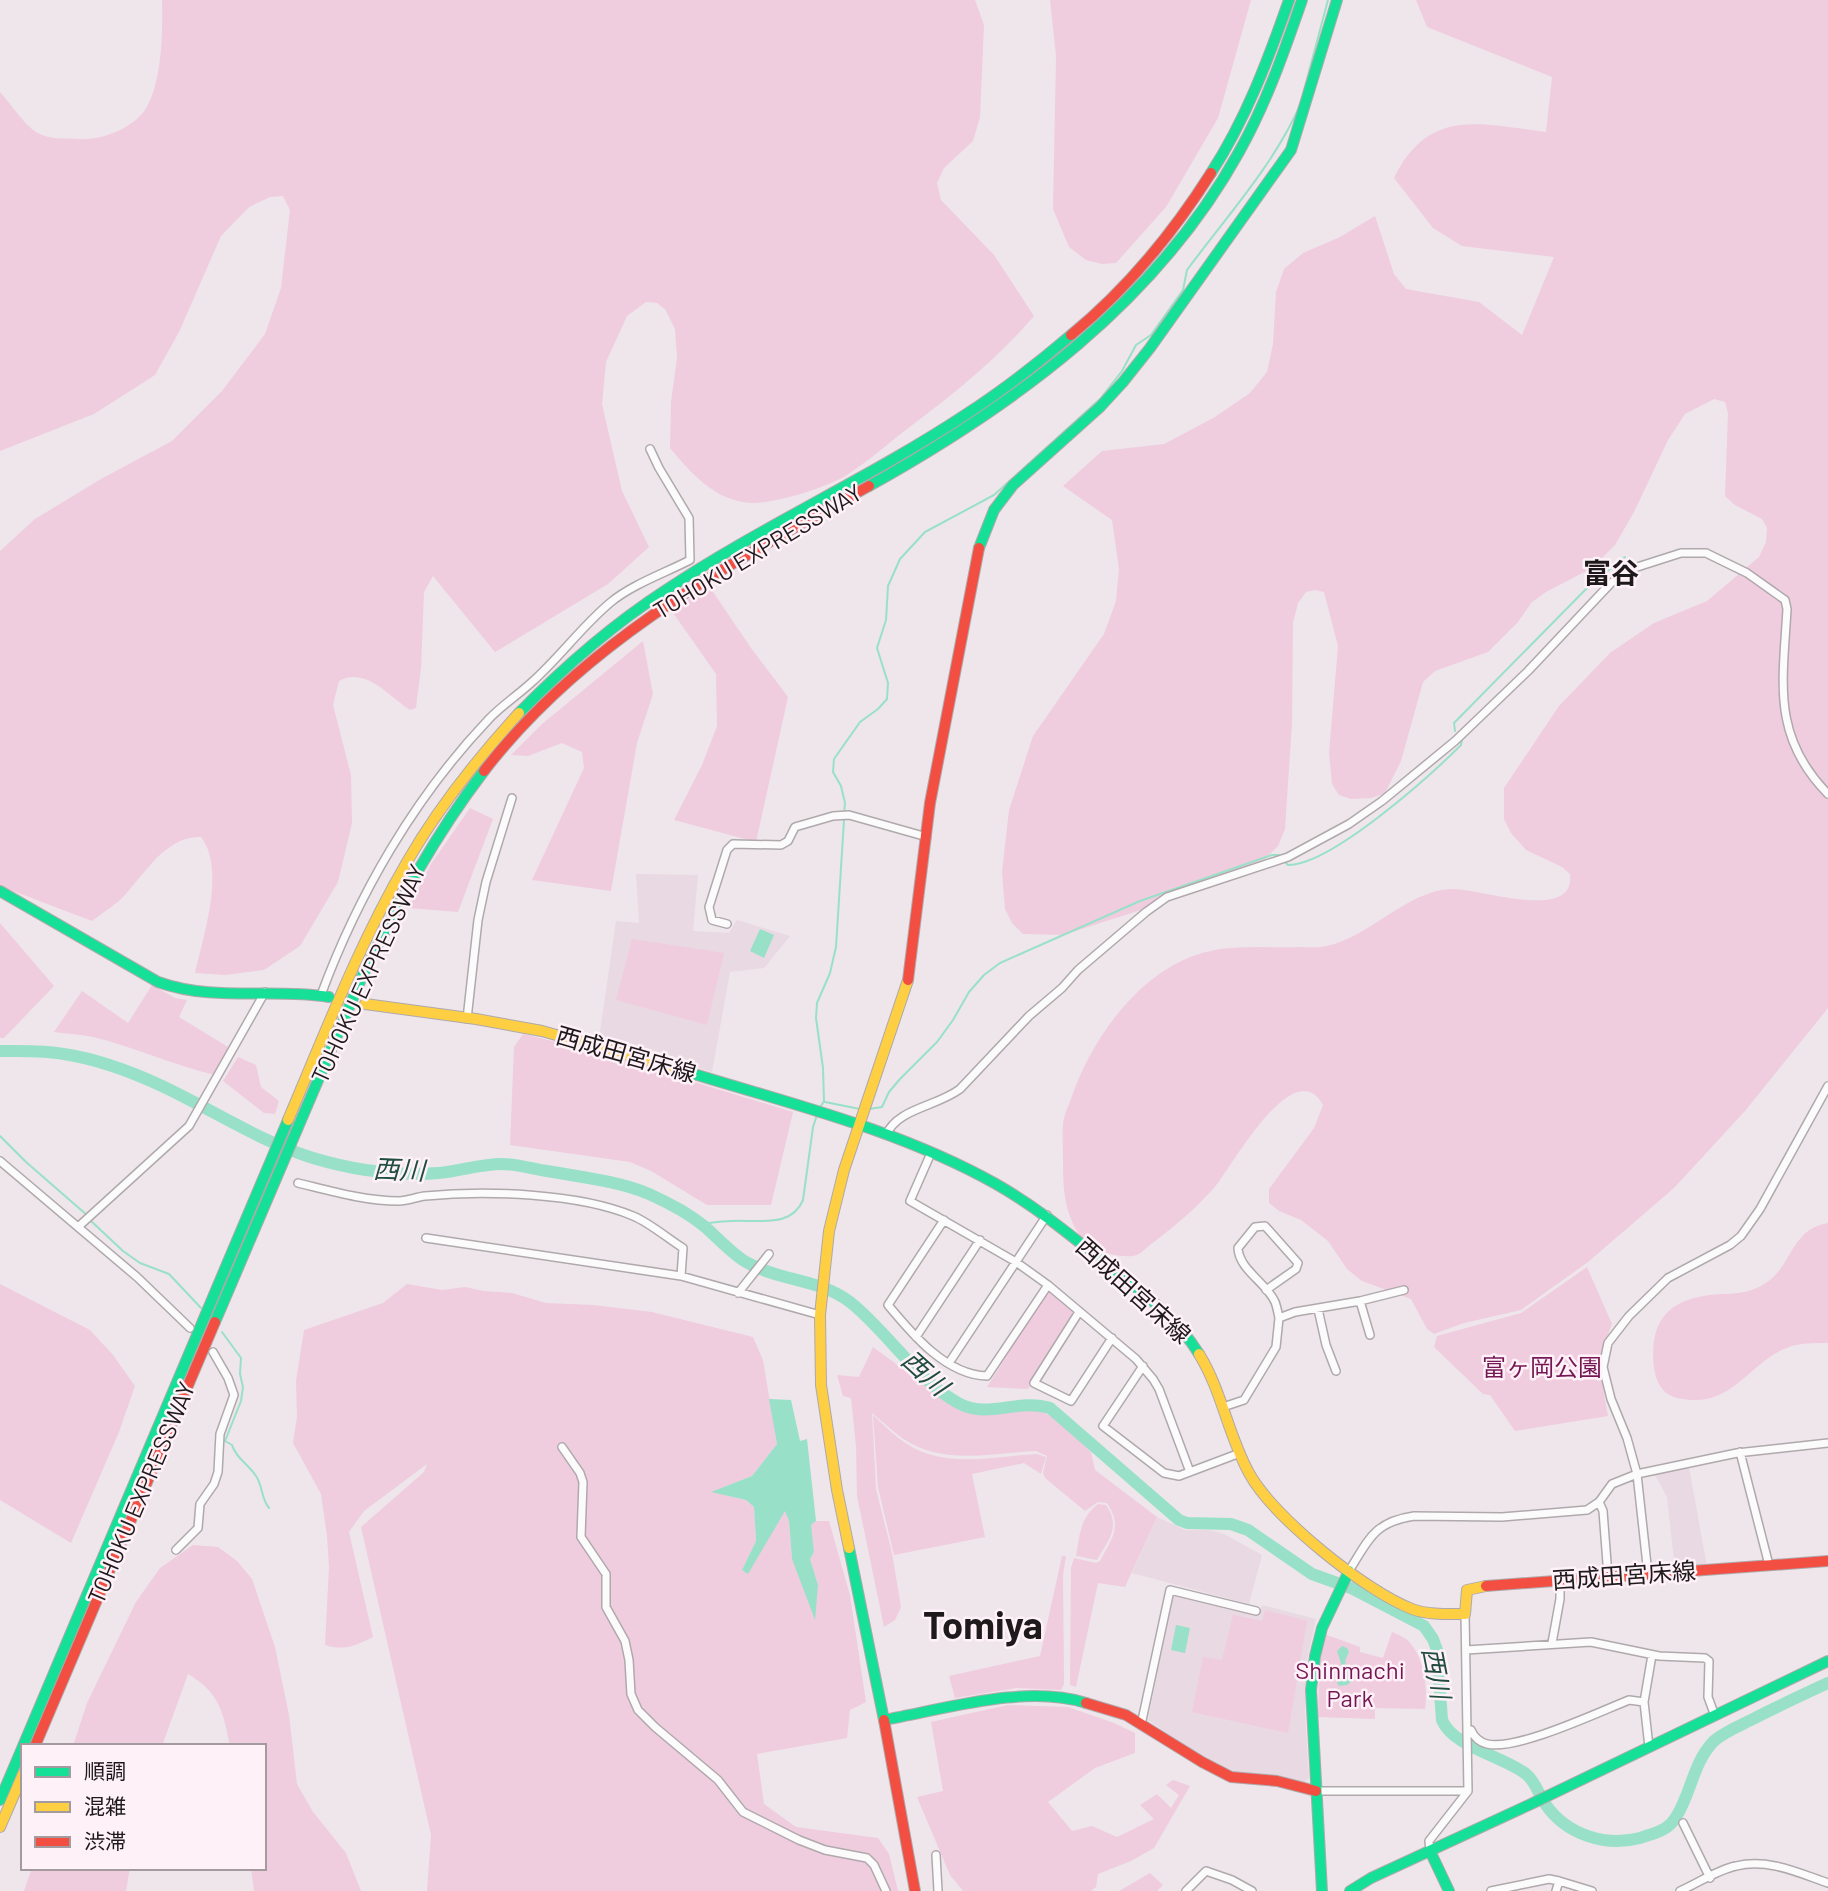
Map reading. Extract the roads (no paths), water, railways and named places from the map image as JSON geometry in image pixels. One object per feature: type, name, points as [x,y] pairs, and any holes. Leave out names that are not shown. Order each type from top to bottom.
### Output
[{"type":"main road","name":"TOHOKU EXPRESSWAY","points":[[24,1744],[334,1012],[389,894],[446,801],[504,730],[561,671],[642,607],[716,559],[946,427],[1034,368],[1091,320],[1161,246],[1211,176],[1261,80],[1289,0]]},
{"type":"main road","name":"TOHOKU EXPRESSWAY","points":[[36,1744],[362,977],[400,899],[457,806],[511,739],[570,679],[649,616],[743,557],[900,469],[1001,407],[1043,377],[1115,314],[1171,253],[1222,182],[1272,85],[1292,35],[1302,0]]},
{"type":"main road","points":[[915,1891],[884,1720],[836,1490],[821,1385],[820,1310],[835,1201],[858,1124],[908,980],[930,803],[975,559],[986,526],[1003,498],[1020,477],[1100,407],[1124,382],[1291,150],[1337,0]]},
{"type":"main road","points":[[0,891],[167,987],[197,994],[265,992],[325,997]]},
{"type":"main road","name":"西成田宮床線","points":[[365,1004],[541,1031],[825,1112],[931,1153],[1004,1188],[1046,1215],[1182,1330],[1205,1363],[1251,1477],[1274,1505],[1347,1574],[1409,1608],[1439,1614],[1465,1614],[1465,1594],[1470,1588],[1828,1561]]},
{"type":"main road","points":[[1322,1891],[1311,1690],[1321,1626],[1347,1574]]},
{"type":"main road","points":[[1350,1891],[1371,1878],[1828,1661]]},
{"type":"main road","points":[[884,1720],[1005,1697],[1052,1695],[1098,1705],[1126,1716],[1231,1777],[1278,1781],[1316,1791]]},
{"type":"main road","name":"TOHOKU EXPRESSWAY","points":[[0,1800],[21,1751]]},
{"type":"main road","points":[[0,1827],[21,1779]]},
{"type":"main road","points":[[1430,1851],[1449,1891]]},
{"type":"street","points":[[325,997],[352,922],[414,810],[446,767],[490,717],[533,681],[615,603],[691,560],[689,518],[650,449]]},
{"type":"street","points":[[886,1135],[891,1123],[900,1117],[947,1099],[960,1089],[1029,1016],[1062,988],[1078,970],[1167,897],[1288,857],[1349,824],[1382,801],[1463,734],[1528,671],[1611,583],[1632,569],[1681,553],[1706,553],[1747,573],[1785,600],[1787,609],[1782,688],[1787,723],[1800,757],[1828,794]]},
{"type":"street","points":[[467,1019],[484,895],[512,798]]},
{"type":"street","points":[[727,925],[712,920],[709,907],[727,850],[733,844],[780,845],[788,841],[795,827],[849,815],[927,837]]},
{"type":"street","points":[[78,1227],[189,1126],[265,992]]},
{"type":"street","points":[[1648,1574],[1637,1475],[1603,1367],[1608,1343],[1629,1316],[1668,1278],[1730,1245],[1741,1236],[1760,1209],[1828,1086]]},
{"type":"street","points":[[931,1153],[910,1201],[1016,1262],[1048,1285],[1143,1366],[1159,1389],[1190,1472]]},
{"type":"street","points":[[0,1161],[137,1277],[190,1328]]},
{"type":"street","points":[[298,1183],[366,1198],[401,1201],[424,1196],[482,1194],[541,1196],[585,1203],[634,1216],[683,1248],[681,1276]]},
{"type":"street","points":[[949,1363],[1046,1215]]},
{"type":"street","points":[[944,1220],[888,1305],[916,1337],[949,1363],[978,1376],[987,1376],[1048,1285]]},
{"type":"street","points":[[1223,1407],[1244,1400],[1276,1347],[1279,1318],[1275,1301],[1238,1256],[1238,1248],[1255,1227],[1265,1226],[1298,1264],[1296,1269],[1266,1290]]},
{"type":"street","points":[[426,1238],[681,1276],[738,1293],[820,1310]]},
{"type":"street","points":[[916,1337],[979,1240]]},
{"type":"street","points":[[738,1293],[769,1254]]},
{"type":"street","points":[[1279,1318],[1295,1312],[1404,1290]]},
{"type":"street","points":[[1360,1301],[1370,1335]]},
{"type":"street","points":[[1318,1309],[1326,1345],[1336,1371]]},
{"type":"street","points":[[1079,1312],[1034,1384],[1071,1401],[1112,1338]]},
{"type":"street","points":[[176,1550],[198,1528],[200,1504],[214,1485],[218,1472],[220,1434],[234,1395],[213,1352]]},
{"type":"street","points":[[1143,1366],[1103,1426],[1164,1473],[1179,1476],[1240,1453]]},
{"type":"street","points":[[1347,1574],[1378,1528],[1401,1518],[1530,1515],[1587,1510],[1599,1503],[1612,1484],[1637,1475],[1740,1452],[1828,1443]]},
{"type":"street","points":[[562,1447],[583,1482],[581,1537],[606,1574],[607,1606],[625,1641],[631,1694],[638,1710],[718,1780],[743,1812],[825,1850],[867,1858],[886,1891]]},
{"type":"street","points":[[1740,1452],[1769,1565]]},
{"type":"street","points":[[1599,1503],[1603,1511],[1608,1576]]},
{"type":"street","points":[[1552,1643],[1560,1599],[1560,1580]]},
{"type":"street","points":[[1141,1725],[1170,1590],[1256,1611]]},
{"type":"street","points":[[1430,1851],[1429,1841],[1468,1791],[1465,1614]]},
{"type":"street","points":[[1466,1650],[1591,1642],[1652,1655],[1705,1658],[1709,1661],[1708,1697],[1715,1716]]},
{"type":"street","points":[[1649,1747],[1644,1702],[1652,1655]]},
{"type":"street","points":[[1468,1733],[1471,1730],[1475,1737],[1488,1744],[1501,1744],[1531,1738],[1629,1700],[1644,1702]]},
{"type":"street","points":[[1316,1791],[1468,1791]]},
{"type":"street","points":[[1683,1823],[1710,1878]]},
{"type":"street","points":[[936,1855],[938,1891]]},
{"type":"street","points":[[1680,1891],[1735,1866],[1755,1864],[1771,1864],[1793,1870],[1828,1885],[1826,1891]]},
{"type":"street","points":[[1186,1891],[1206,1871],[1232,1880],[1252,1891]]},
{"type":"street","points":[[1361,1891],[1371,1878]]},
{"type":"street","points":[[1491,1891],[1549,1879],[1592,1891]]},
{"type":"street","points":[[1556,1891],[1559,1881]]},
{"type":"waterway","points":[[1303,94],[1328,0]]},
{"type":"waterway","points":[[844,814],[845,803],[841,786],[833,772],[834,759],[860,722],[887,699],[888,683],[877,648],[886,620],[888,586],[900,559],[925,532],[994,495],[1100,399],[1122,371],[1136,345],[1151,335],[1183,290],[1187,270],[1264,169],[1301,103]]},
{"type":"waterway","points":[[1455,731],[1454,723],[1591,584],[1625,557]]},
{"type":"waterway","points":[[1285,862],[1288,865],[1306,861],[1329,851],[1379,817],[1427,777],[1461,745],[1462,739]]},
{"type":"waterway","points":[[821,1106],[824,1101],[823,1068],[816,1018],[817,1003],[830,973],[836,947],[844,820]]},
{"type":"waterway","points":[[869,1109],[882,1107],[889,1092],[937,1042],[969,992],[984,975],[1000,963],[1140,901],[1272,855],[1282,858]]},
{"type":"waterway","name":"西川","points":[[0,1051],[56,1053],[114,1067],[162,1086],[274,1143],[344,1166],[392,1173],[423,1174],[494,1164],[513,1165],[612,1183],[649,1194],[698,1221],[748,1263],[813,1284],[850,1302],[931,1383],[960,1404],[982,1410],[1027,1405],[1050,1408],[1179,1520],[1187,1523],[1231,1524],[1248,1530],[1312,1574],[1351,1588],[1424,1626],[1437,1650],[1442,1720],[1448,1729],[1467,1744],[1526,1774],[1555,1815],[1565,1824],[1588,1836],[1614,1841],[1627,1840],[1665,1828],[1673,1822],[1681,1808],[1701,1758],[1714,1741],[1732,1729],[1828,1683]]},
{"type":"waterway","points":[[825,1102],[860,1109]]},
{"type":"waterway","points":[[702,1224],[771,1221],[786,1217],[799,1208],[803,1200],[817,1115]]},
{"type":"waterway","points":[[0,1136],[88,1216]]},
{"type":"waterway","points":[[91,1221],[140,1263],[169,1274],[201,1308]]},
{"type":"waterway","points":[[222,1332],[241,1358],[243,1387],[241,1401],[225,1441],[232,1445],[256,1476],[269,1508]]},
{"type":"district","name":"富谷","points":[[1611,573]]},
{"type":"district","name":"Tomiya","points":[[983,1626]]},
{"type":"park label","name":"富ヶ岡公園","points":[[1542,1368]]},
{"type":"park label","name":"Shinmachi Park","points":[[1350,1685]]}]
